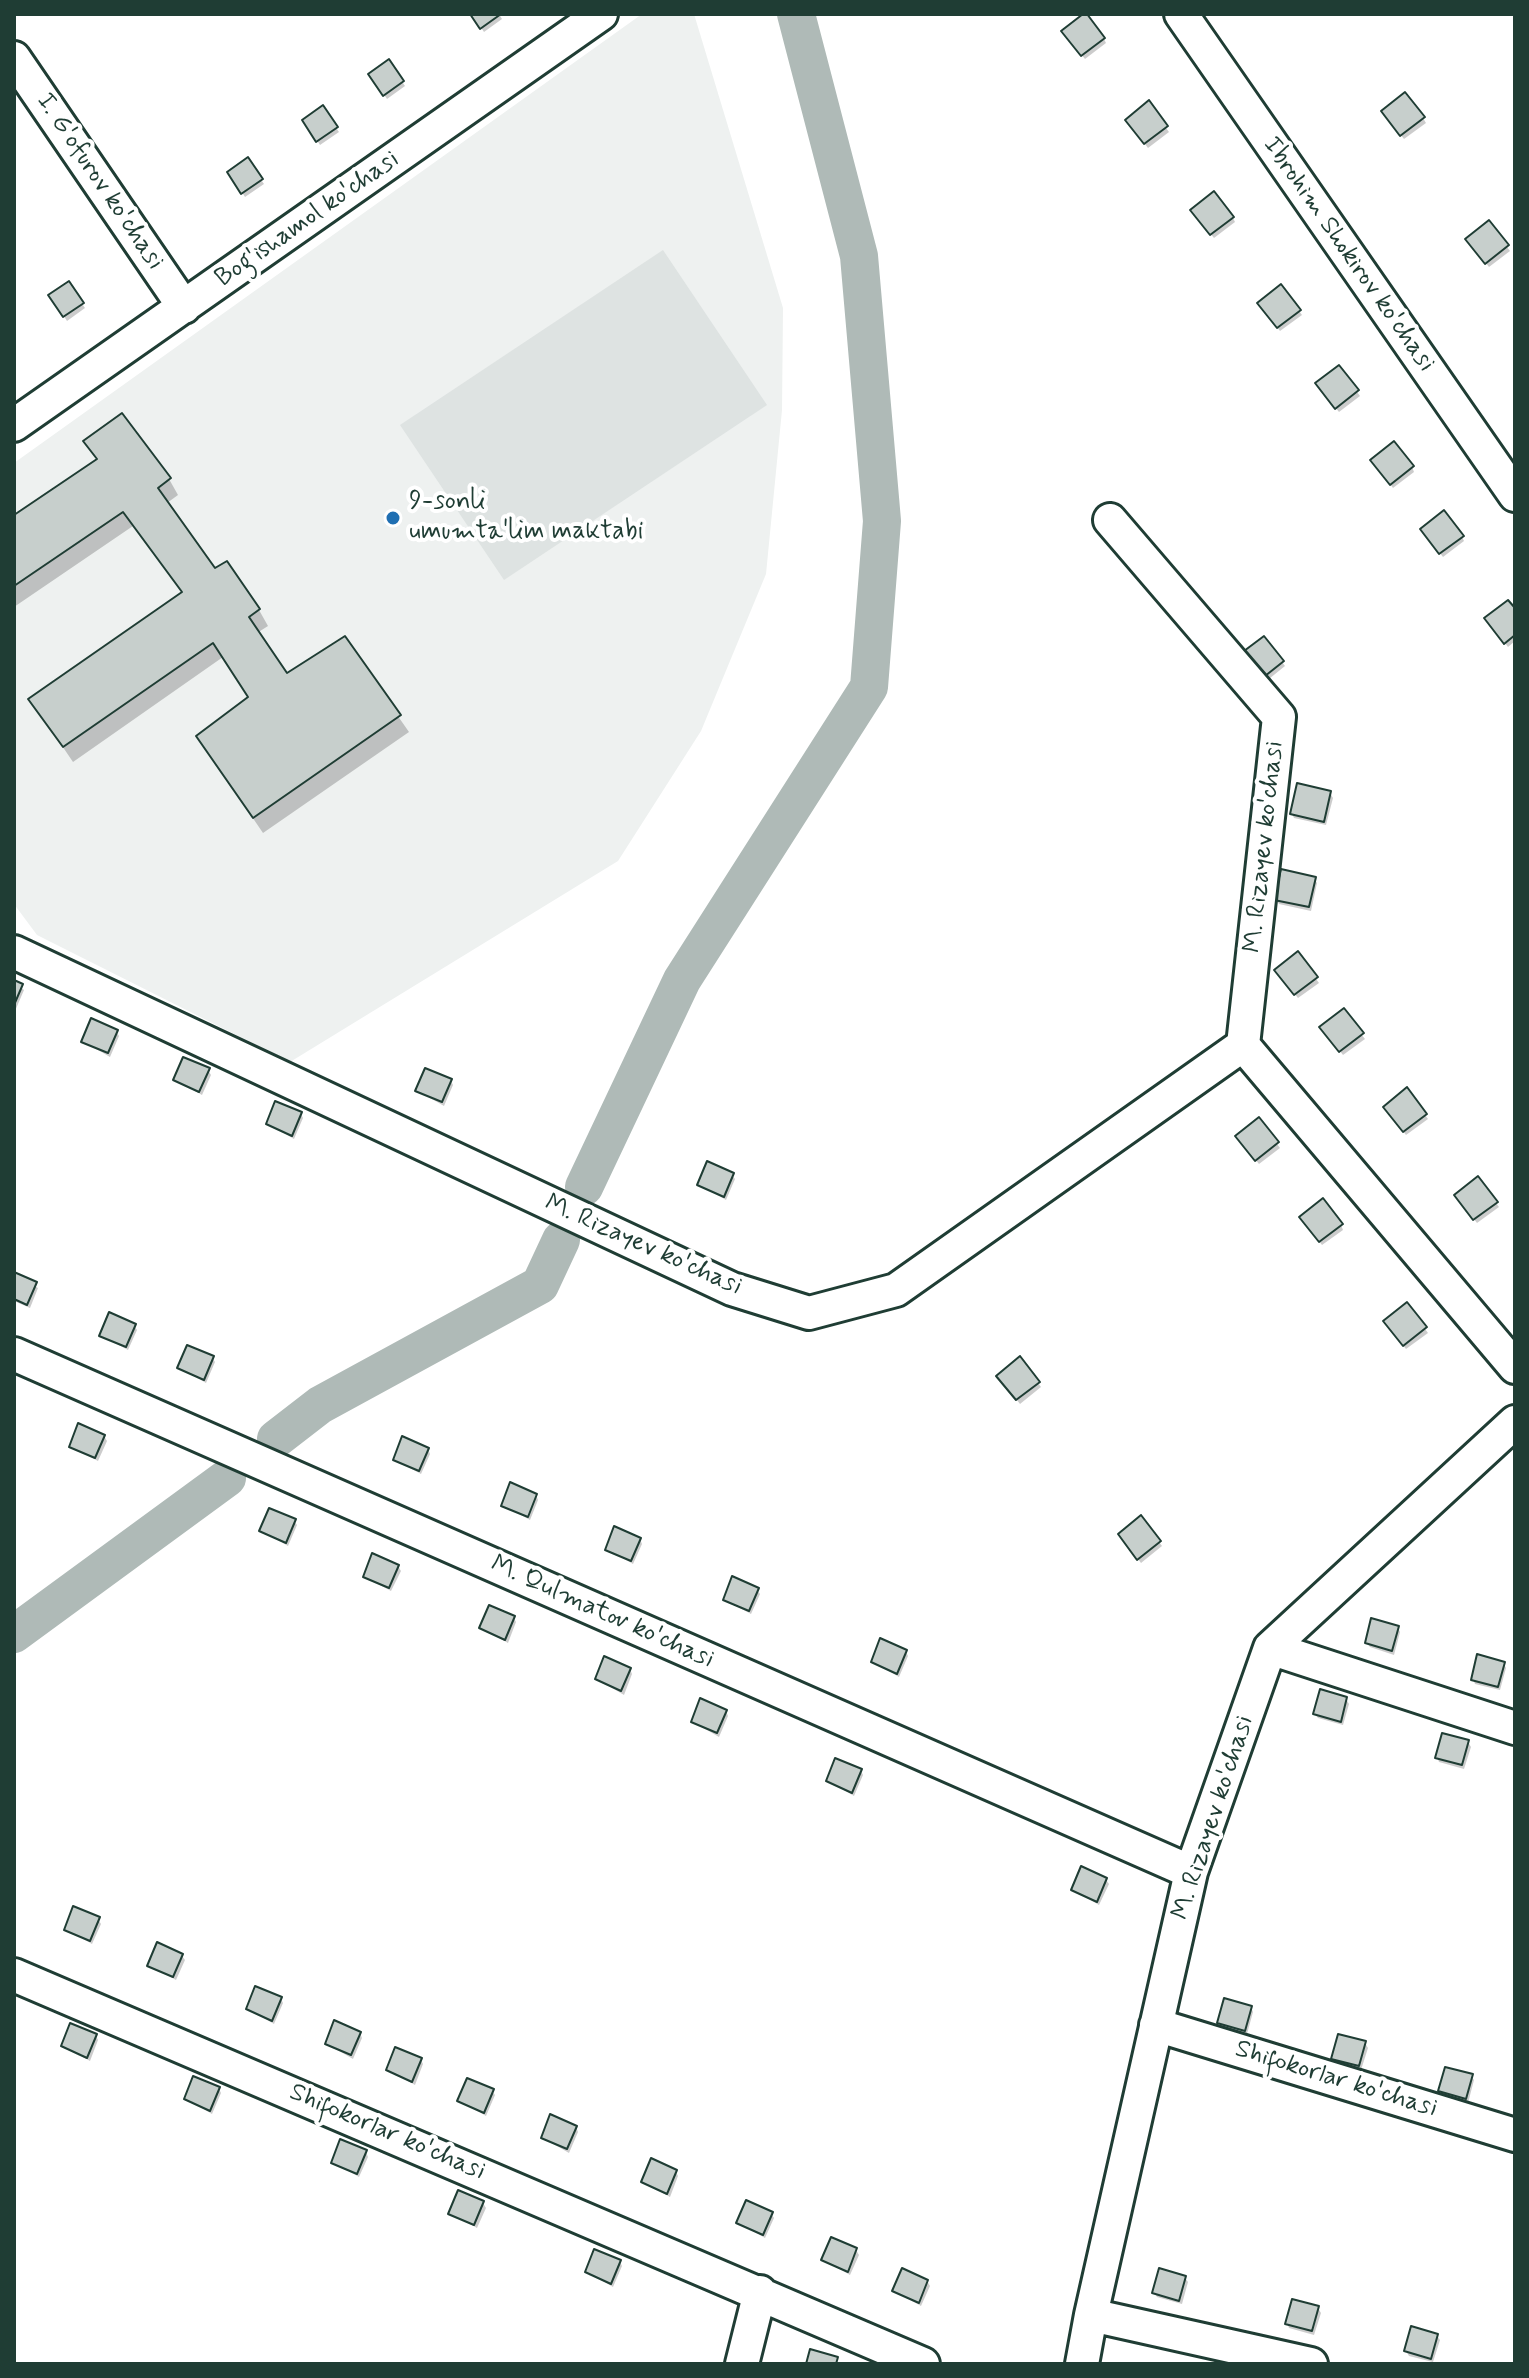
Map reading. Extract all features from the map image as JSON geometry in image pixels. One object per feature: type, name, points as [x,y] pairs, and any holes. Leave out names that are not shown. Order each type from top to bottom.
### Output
[{"type":"street","name":"Bog'ishamol ko'chasi","points":[[14,425],[601,14]]},
{"type":"street","name":"Ibrohim Shokirov ko'chasi","points":[[1181,14],[1515,495]]},
{"type":"street","name":"I. G'ofurov ko'chasi","points":[[14,58],[184,307]]},
{"type":"street","name":"M. Rizayev ko'chasi","points":[[14,952],[732,1289],[809,1313],[896,1290],[1243,1045],[1279,717],[1110,520]]},
{"type":"street","points":[[1243,1045],[1515,1367]]},
{"type":"street","name":"M. Qulmatov ko'chasi","points":[[14,1354],[1191,1872]]},
{"type":"street","name":"M. Rizayev ko'chasi","points":[[1082,2364],[1191,1872],[1270,1648],[1515,1422]]},
{"type":"street","points":[[1270,1648],[1515,1728]]},
{"type":"street","name":"Shifokorlar ko'chasi","points":[[14,1975],[923,2364]]},
{"type":"street","name":"Shifokorlar ko'chasi","points":[[1156,2025],[1515,2135]]},
{"type":"street","points":[[742,2364],[760,2292]]},
{"type":"street","points":[[1091,2315],[1311,2364]]},
{"type":"shaded area","name":"9-sonli umumta'lim maktabi","points":[[642,14],[694,14],[783,308],[782,410],[766,574],[701,731],[618,861],[290,1062],[37,935],[14,904],[14,463]]},
{"type":"shaded area","points":[[663,250],[767,405],[504,580],[400,425]]},
{"type":"building","points":[[470,14],[501,14],[480,29]]},
{"type":"building","points":[[1087,14],[1105,38],[1081,56],[1061,31]]},
{"type":"building","points":[[389,59],[404,81],[383,96],[368,74]]},
{"type":"building","points":[[1405,92],[1425,117],[1400,136],[1381,111]]},
{"type":"building","points":[[1149,100],[1168,126],[1144,144],[1125,120]]},
{"type":"building","points":[[323,105],[338,127],[316,142],[302,120]]},
{"type":"building","points":[[248,157],[263,179],[241,194],[227,172]]},
{"type":"building","points":[[1214,191],[1234,217],[1210,235],[1190,210]]},
{"type":"building","points":[[1489,220],[1509,245],[1485,264],[1465,239]]},
{"type":"building","points":[[69,281],[84,303],[63,317],[48,295]]},
{"type":"building","points":[[1281,284],[1301,310],[1277,328],[1257,303]]},
{"type":"building","points":[[1339,365],[1359,390],[1335,409],[1315,383]]},
{"type":"building","points":[[122,413],[171,478],[158,488],[215,568],[227,561],[260,609],[249,617],[287,673],[345,636],[401,715],[253,818],[196,736],[248,697],[213,643],[63,747],[28,699],[182,592],[123,512],[14,586],[14,515],[97,459],[83,441]]},
{"type":"building","points":[[1394,441],[1414,466],[1390,485],[1370,460]]},
{"type":"building","points":[[1444,510],[1464,536],[1439,554],[1420,529]]},
{"type":"building","points":[[1508,600],[1515,608],[1515,635],[1504,644],[1484,618]]},
{"type":"building","points":[[1264,636],[1284,661],[1260,680],[1240,654]]},
{"type":"building","points":[[1297,783],[1331,791],[1324,822],[1290,814]]},
{"type":"building","points":[[1281,869],[1316,877],[1309,907],[1274,900]]},
{"type":"building","points":[[1298,951],[1318,977],[1294,995],[1274,970]]},
{"type":"building","points":[[14,980],[23,984],[14,1005]]},
{"type":"building","points":[[1344,1008],[1364,1033],[1339,1052],[1319,1027]]},
{"type":"building","points":[[91,1018],[118,1030],[108,1053],[81,1042]]},
{"type":"building","points":[[183,1057],[210,1068],[199,1092],[173,1080]]},
{"type":"building","points":[[425,1068],[452,1079],[442,1102],[415,1091]]},
{"type":"building","points":[[1407,1087],[1427,1114],[1403,1132],[1383,1107]]},
{"type":"building","points":[[275,1101],[302,1112],[292,1136],[266,1124]]},
{"type":"building","points":[[1259,1117],[1279,1142],[1255,1161],[1235,1136]]},
{"type":"building","points":[[707,1161],[734,1173],[724,1197],[697,1185]]},
{"type":"building","points":[[1478,1176],[1498,1202],[1473,1220],[1454,1195]]},
{"type":"building","points":[[1323,1198],[1343,1224],[1319,1242],[1299,1217]]},
{"type":"building","points":[[14,1272],[37,1282],[27,1305],[14,1299]]},
{"type":"building","points":[[1407,1302],[1427,1327],[1403,1346],[1383,1321]]},
{"type":"building","points":[[109,1312],[136,1324],[126,1347],[99,1336]]},
{"type":"building","points":[[187,1345],[214,1356],[204,1380],[177,1368]]},
{"type":"building","points":[[1020,1356],[1040,1382],[1016,1400],[996,1376]]},
{"type":"building","points":[[78,1423],[105,1435],[95,1458],[69,1447]]},
{"type":"building","points":[[402,1436],[429,1448],[419,1471],[393,1460]]},
{"type":"building","points":[[510,1482],[537,1494],[528,1517],[501,1506]]},
{"type":"building","points":[[269,1508],[296,1519],[286,1543],[259,1531]]},
{"type":"building","points":[[1141,1515],[1161,1541],[1137,1560],[1118,1534]]},
{"type":"building","points":[[614,1526],[641,1538],[631,1561],[605,1550]]},
{"type":"building","points":[[372,1553],[399,1565],[389,1588],[363,1577]]},
{"type":"building","points":[[732,1576],[759,1588],[749,1611],[723,1600]]},
{"type":"building","points":[[489,1605],[515,1616],[505,1640],[479,1628]]},
{"type":"building","points":[[1371,1618],[1399,1626],[1392,1651],[1365,1643]]},
{"type":"building","points":[[880,1638],[907,1650],[897,1674],[871,1662]]},
{"type":"building","points":[[1477,1654],[1505,1662],[1498,1687],[1471,1680]]},
{"type":"building","points":[[604,1656],[631,1668],[621,1691],[595,1679]]},
{"type":"building","points":[[1320,1689],[1347,1697],[1341,1722],[1313,1714]]},
{"type":"building","points":[[700,1698],[727,1710],[717,1733],[691,1722]]},
{"type":"building","points":[[1442,1733],[1469,1740],[1462,1765],[1435,1758]]},
{"type":"building","points":[[835,1758],[862,1769],[852,1793],[826,1781]]},
{"type":"building","points":[[1081,1866],[1107,1878],[1097,1902],[1071,1890]]},
{"type":"building","points":[[73,1906],[100,1917],[90,1941],[64,1930]]},
{"type":"building","points":[[157,1942],[183,1954],[173,1977],[147,1966]]},
{"type":"building","points":[[255,1986],[282,1997],[272,2021],[246,2009]]},
{"type":"building","points":[[1224,1998],[1252,2006],[1245,2031],[1217,2023]]},
{"type":"building","points":[[334,2020],[361,2032],[351,2055],[325,2044]]},
{"type":"building","points":[[70,2023],[97,2034],[87,2058],[61,2046]]},
{"type":"building","points":[[1338,2034],[1366,2041],[1359,2066],[1331,2059]]},
{"type":"building","points":[[395,2047],[422,2058],[412,2082],[386,2070]]},
{"type":"building","points":[[1445,2067],[1473,2074],[1466,2099],[1438,2091]]},
{"type":"building","points":[[193,2076],[220,2087],[210,2111],[184,2099]]},
{"type":"building","points":[[467,2078],[494,2089],[484,2113],[457,2101]]},
{"type":"building","points":[[550,2114],[577,2126],[567,2149],[541,2138]]},
{"type":"building","points":[[340,2139],[367,2150],[357,2174],[331,2163]]},
{"type":"building","points":[[651,2158],[677,2170],[667,2194],[641,2182]]},
{"type":"building","points":[[458,2190],[484,2201],[474,2225],[448,2214]]},
{"type":"building","points":[[746,2200],[773,2212],[763,2235],[736,2223]]},
{"type":"building","points":[[831,2237],[857,2248],[848,2272],[821,2260]]},
{"type":"building","points":[[594,2249],[621,2260],[611,2284],[585,2272]]},
{"type":"building","points":[[902,2268],[928,2280],[919,2303],[892,2291]]},
{"type":"building","points":[[1159,2268],[1186,2276],[1179,2301],[1152,2293]]},
{"type":"building","points":[[1292,2299],[1319,2306],[1312,2331],[1285,2324]]},
{"type":"building","points":[[1411,2326],[1438,2334],[1431,2359],[1404,2351]]},
{"type":"building","points":[[810,2349],[838,2357],[836,2364],[806,2364]]},
{"type":"waterway","points":[[584,1187],[682,980],[869,687],[882,521],[859,256],[796,14]]},
{"type":"waterway","points":[[276,1439],[320,1405],[540,1285],[561,1240]]},
{"type":"waterway","points":[[14,1634],[227,1478]]},
{"type":"place","name":"9-sonli umumta'lim maktabi","points":[[393,518]]}]
